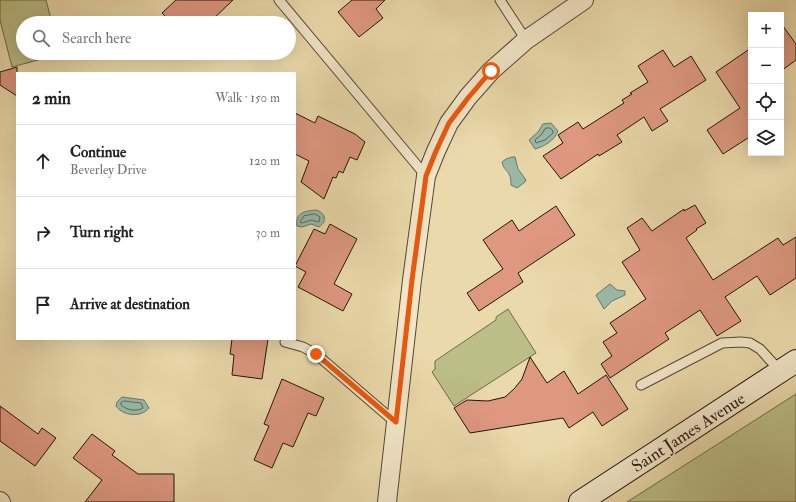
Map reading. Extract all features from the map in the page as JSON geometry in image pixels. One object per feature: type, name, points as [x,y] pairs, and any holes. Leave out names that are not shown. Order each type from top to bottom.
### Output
[{"type":"main road","name":"Saint James Avenue","points":[[580,502],[788,366]]},
{"type":"street","points":[[387,502],[412,280],[426,176],[436,151],[453,118],[491,71],[526,40],[584,0]]},
{"type":"lane","points":[[280,0],[293,16]]},
{"type":"lane","points":[[500,0],[526,40]]},
{"type":"lane","points":[[296,19],[426,176]]},
{"type":"lane","points":[[285,342],[303,347],[316,354],[396,422]]},
{"type":"lane","points":[[641,385],[722,343],[750,343],[788,366]]},
{"type":"green space","points":[[0,0],[46,0],[50,16],[16,16],[16,60],[38,60],[12,67],[0,20]]},
{"type":"green space","points":[[508,309],[536,353],[454,406],[432,372],[435,369],[435,361],[496,320],[496,317]]},
{"type":"green space","points":[[796,394],[796,502],[627,502]]},
{"type":"water","points":[[551,123],[558,131],[556,135],[549,143],[535,149],[529,140],[538,132],[543,124]]},
{"type":"water","points":[[515,157],[518,169],[526,180],[517,188],[511,185],[510,176],[502,162]]},
{"type":"water","points":[[316,210],[322,213],[324,217],[324,222],[322,225],[319,227],[311,224],[302,227],[297,226],[297,218],[299,215],[304,212]]},
{"type":"water","points":[[610,284],[617,290],[625,291],[625,295],[612,301],[604,309],[596,295]]},
{"type":"water","points":[[122,397],[144,400],[149,408],[141,413],[127,414],[116,406],[117,402]]},
{"type":"building","points":[[176,0],[233,0],[216,16],[165,16],[162,13]]},
{"type":"building","points":[[352,0],[385,0],[376,9],[383,18],[359,37],[338,12]]},
{"type":"building","points":[[784,27],[796,44],[796,60],[784,69]]},
{"type":"building","points":[[663,50],[674,67],[691,56],[706,80],[660,109],[668,121],[652,131],[644,117],[617,135],[622,142],[599,156],[598,154],[561,179],[543,156],[563,143],[558,135],[578,122],[583,129],[624,103],[622,100],[632,94],[630,93],[648,82],[638,66]]},
{"type":"building","points":[[748,50],[748,138],[723,154],[707,130],[740,108],[716,72]]},
{"type":"building","points":[[17,67],[16,95],[0,85],[0,72]]},
{"type":"building","points":[[296,114],[315,123],[318,116],[355,134],[365,142],[357,160],[350,157],[343,173],[339,171],[336,178],[333,177],[324,199],[301,182],[309,161],[296,154]]},
{"type":"building","points":[[695,205],[706,223],[686,238],[713,280],[778,238],[783,245],[796,237],[796,278],[770,295],[757,276],[725,297],[741,321],[717,336],[700,310],[665,333],[669,339],[610,378],[601,364],[612,356],[603,342],[617,333],[610,323],[646,299],[622,262],[640,250],[627,228],[642,218],[652,231],[684,209],[684,211]]},
{"type":"building","points":[[556,206],[575,235],[518,273],[523,282],[479,311],[467,293],[503,269],[483,240],[512,220],[519,231]]},
{"type":"building","points":[[330,224],[357,239],[334,284],[352,294],[343,311],[298,287],[306,272],[296,267],[296,264],[314,229],[325,234]]},
{"type":"building","points":[[232,340],[268,340],[262,379],[232,375],[234,355],[230,354]]},
{"type":"building","points":[[530,357],[547,383],[564,371],[578,394],[606,375],[628,409],[602,426],[593,412],[569,428],[563,418],[470,433],[454,408],[467,400],[488,401],[505,397],[522,379]]},
{"type":"building","points":[[282,379],[324,398],[316,416],[308,413],[293,447],[283,443],[272,468],[254,460],[269,426],[264,424]]},
{"type":"building","points":[[0,406],[38,434],[42,428],[56,438],[35,466],[0,441]]},
{"type":"building","points":[[92,434],[115,451],[112,455],[138,474],[174,474],[174,502],[85,502],[102,480],[73,458]]},
{"type":"route","points":[[316,354],[396,422],[412,280],[426,176],[449,123],[491,71]]}]
